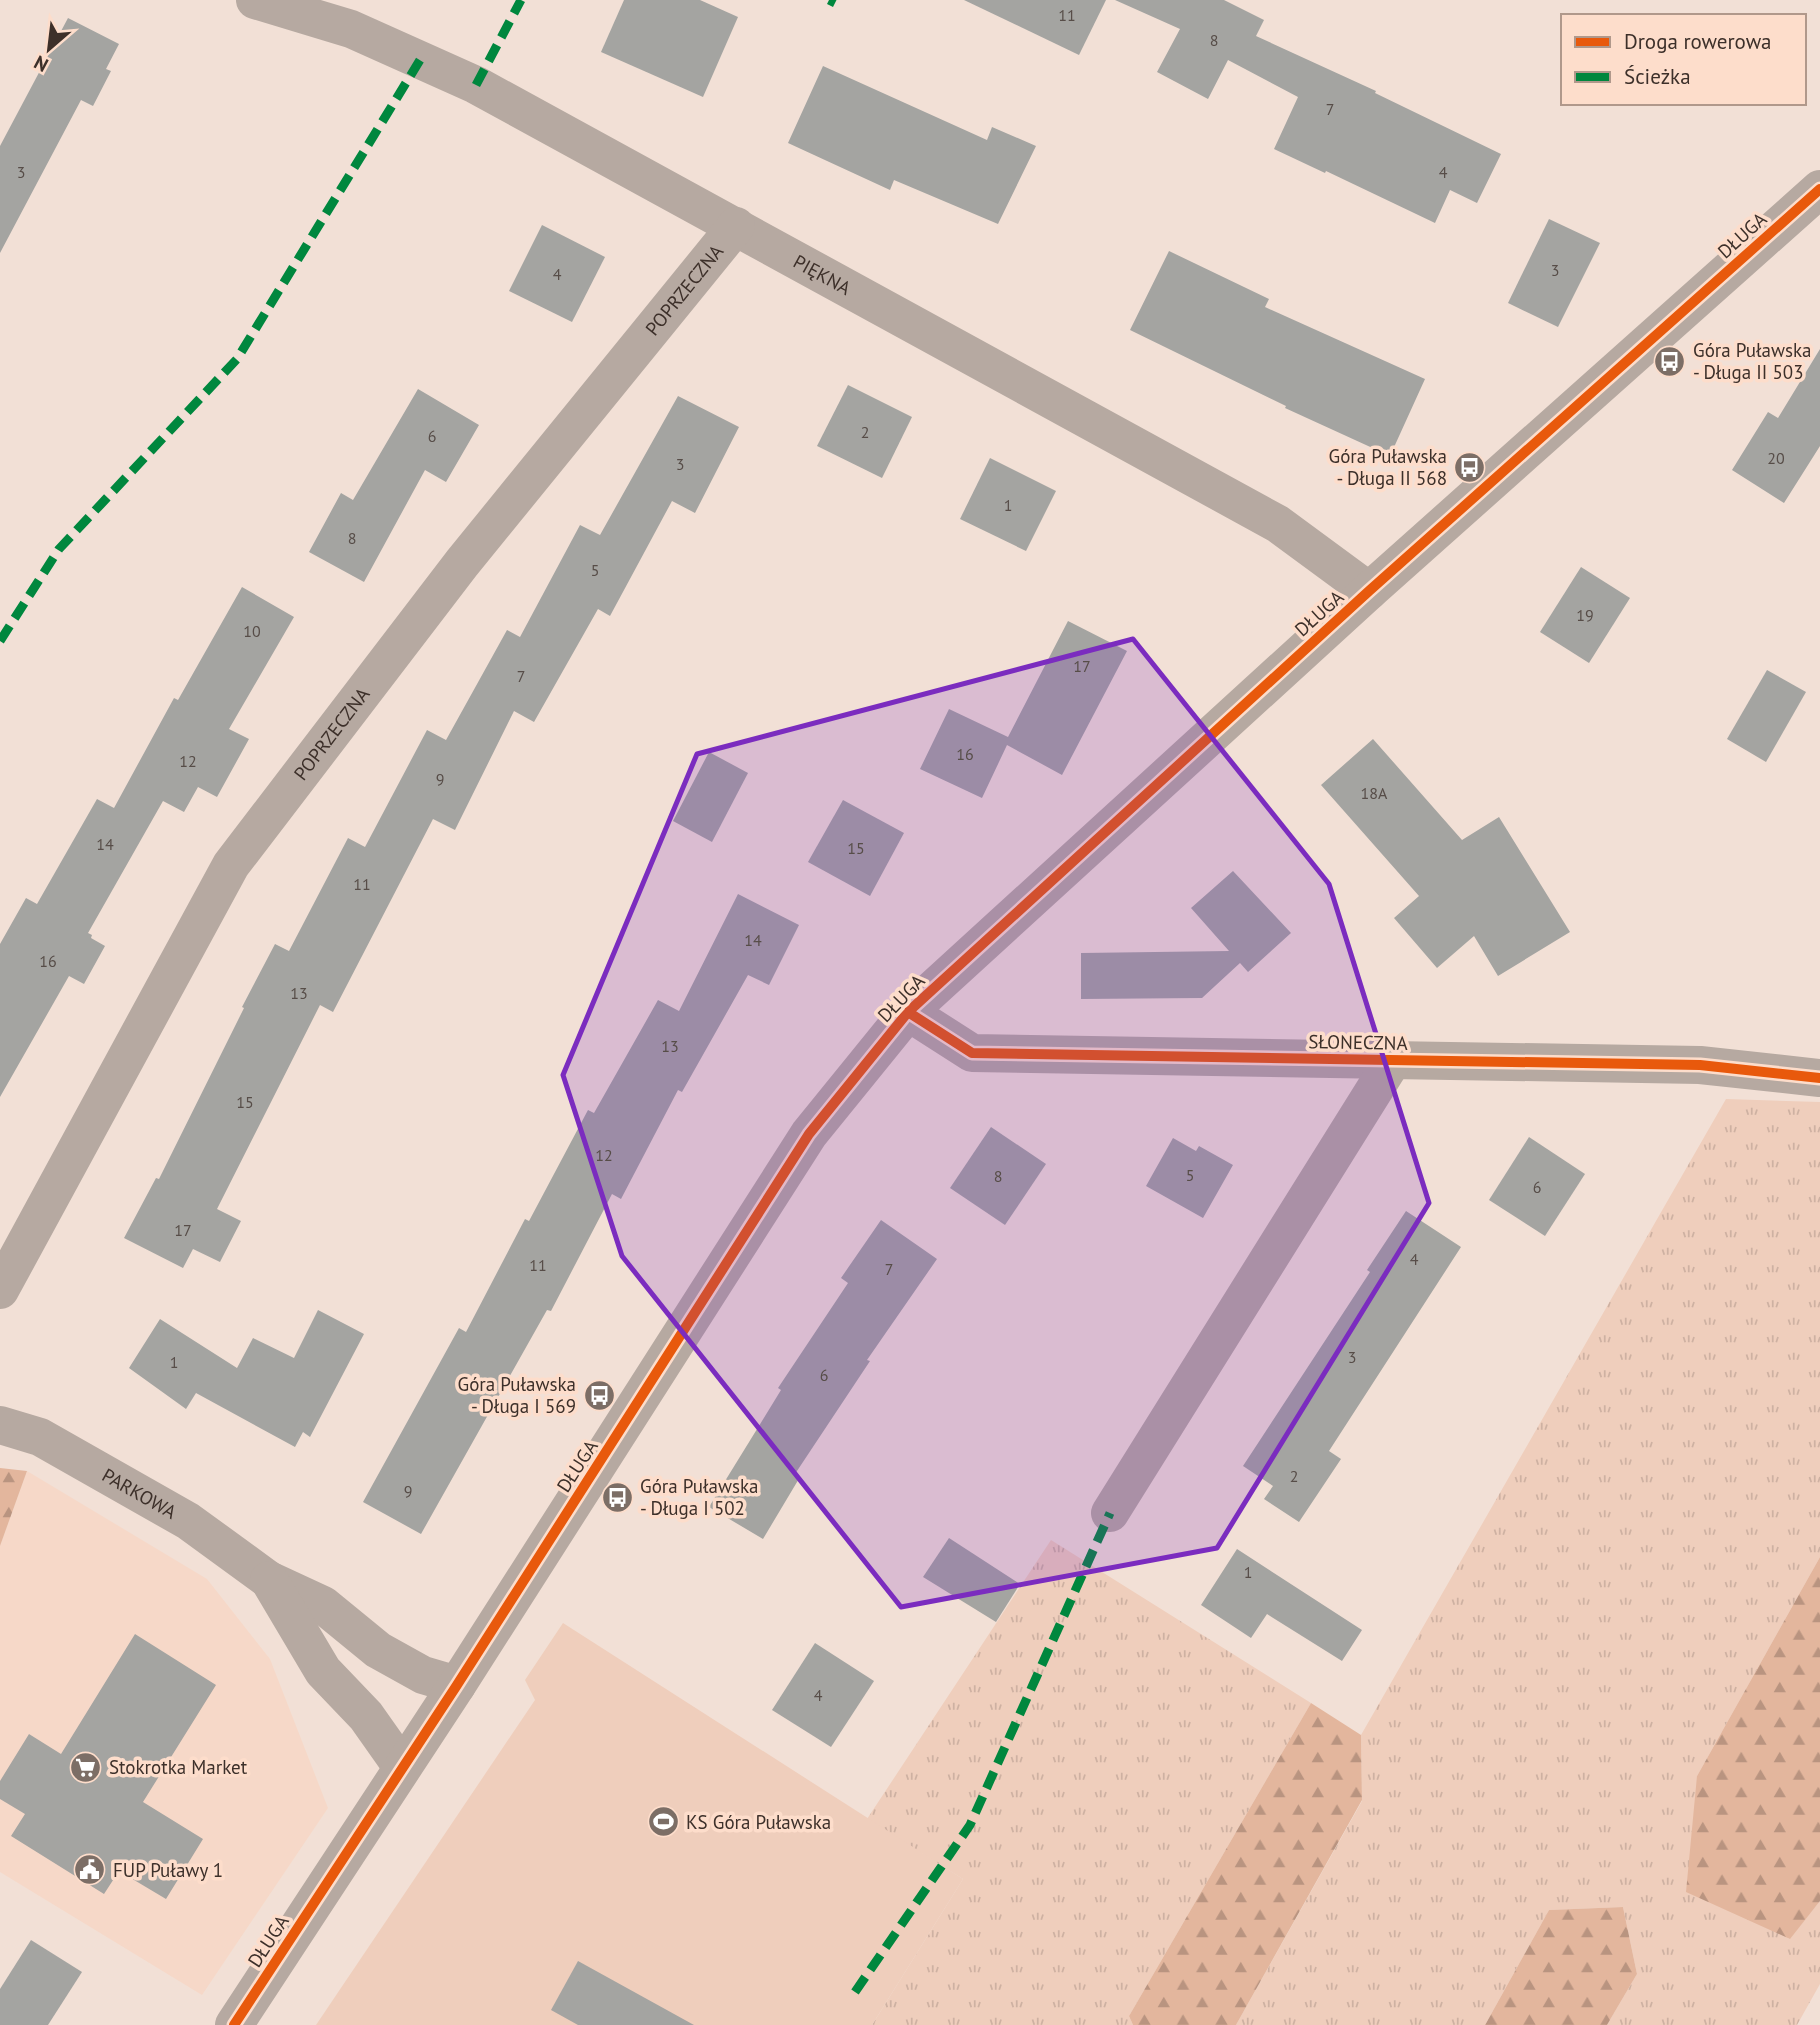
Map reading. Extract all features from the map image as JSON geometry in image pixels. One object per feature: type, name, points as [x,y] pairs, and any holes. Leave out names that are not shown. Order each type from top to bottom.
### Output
[{"type":"street","name":"PIĘKNA","points":[[255,0],[351,29],[476,85],[1278,524],[1369,591]]},
{"type":"street","name":"DŁUGA","points":[[234,2025],[457,1685],[809,1134],[908,1012],[1369,591],[1820,189]]},
{"type":"street","name":"POPRZECZNA","points":[[0,1290],[231,865],[462,563],[736,226]]},
{"type":"street","name":"SŁONECZNA","points":[[908,1012],[972,1054],[1700,1065],[1820,1078]]},
{"type":"street","points":[[1110,1513],[1393,1060]]},
{"type":"street","name":"PARKOWA","points":[[0,1424],[40,1437],[188,1521],[269,1580],[323,1605],[378,1650],[423,1675],[457,1685]]},
{"type":"street","name":"PARKOWA","points":[[269,1580],[323,1671],[366,1716],[402,1767]]},
{"type":"highlighted area","points":[[1133,639],[1329,884],[1429,1203],[1217,1548],[901,1607],[622,1256],[563,1075],[697,754]]},
{"type":"shaded area","points":[[27,1471],[207,1579],[270,1659],[328,1808],[202,1995],[0,1872],[0,1546]]},
{"type":"green space","points":[[1726,1099],[1820,1102],[1820,1557],[1697,1776],[1789,1939],[1820,1901],[1820,1984],[1797,2025],[1607,2025],[1637,1974],[1623,1907],[1549,1910],[1485,2025],[1236,2025],[1362,1801],[1361,1735]]},
{"type":"green space","points":[[0,1468],[27,1471],[0,1546]]},
{"type":"green space","points":[[1051,1540],[1311,1703],[1129,2016],[1133,2025],[872,2025],[963,1879],[867,1819]]},
{"type":"green space","points":[[1820,1557],[1820,1901],[1790,1939],[1686,1892],[1697,1776]]},
{"type":"green space","name":"KS Góra Puławska","points":[[563,1623],[963,1879],[872,2025],[316,2025],[535,1700],[525,1680]]},
{"type":"green space","points":[[1311,1703],[1361,1735],[1362,1800],[1236,2025],[1133,2025],[1129,2016]]},
{"type":"green space","points":[[1623,1907],[1637,1974],[1607,2025],[1485,2025],[1549,1910]]},
{"type":"building","points":[[624,0],[700,0],[738,17],[703,97],[601,52]]},
{"type":"building","points":[[964,0],[1106,0],[1079,55]]},
{"type":"building","points":[[1115,0],[1224,0],[1264,20],[1256,36],[1376,91],[1375,93],[1501,154],[1477,203],[1450,190],[1435,223],[1274,149],[1298,97],[1228,60],[1208,99],[1157,72],[1180,29]]},
{"type":"building","points":[[68,18],[119,44],[106,69],[111,71],[93,106],[81,100],[0,253],[0,146]]},
{"type":"building","points":[[823,66],[987,140],[992,127],[1036,146],[998,224],[894,180],[890,190],[788,143]]},
{"type":"building","points":[[1549,219],[1600,243],[1558,327],[1508,303]]},
{"type":"building","points":[[542,225],[605,257],[572,322],[509,291]]},
{"type":"building","points":[[1169,251],[1269,299],[1265,307],[1425,379],[1390,456],[1285,408],[1286,406],[1130,330]]},
{"type":"building","points":[[1820,349],[1820,446],[1784,503],[1732,470],[1768,412],[1778,418]]},
{"type":"building","points":[[848,385],[912,417],[882,478],[817,446]]},
{"type":"building","points":[[418,389],[479,425],[446,482],[425,470],[364,582],[309,552],[341,493],[353,500]]},
{"type":"building","points":[[678,396],[739,427],[695,513],[672,501],[610,616],[598,609],[534,722],[514,711],[455,830],[433,819],[333,1012],[320,1005],[217,1209],[241,1221],[220,1262],[193,1249],[183,1268],[124,1238],[156,1178],[159,1179],[275,944],[289,951],[348,838],[365,847],[427,730],[446,740],[507,630],[520,637],[580,525],[600,535]]},
{"type":"building","points":[[990,458],[1056,491],[1026,551],[960,519]]},
{"type":"building","points":[[1581,567],[1630,598],[1589,663],[1540,632]]},
{"type":"building","points":[[242,587],[294,617],[229,729],[249,739],[217,797],[198,787],[184,812],[163,801],[88,933],[92,935],[91,938],[105,946],[84,984],[69,976],[0,1097],[0,944],[26,898],[37,904],[97,799],[114,808],[174,698],[178,700]]},
{"type":"building","points":[[1068,621],[1127,651],[1062,775],[1007,745],[982,798],[920,769],[949,709],[1008,737]]},
{"type":"building","points":[[1767,670],[1806,692],[1766,762],[1727,739]]},
{"type":"building","points":[[1373,739],[1462,840],[1499,817],[1570,932],[1498,976],[1474,936],[1437,968],[1394,918],[1419,896],[1321,785]]},
{"type":"building","points":[[709,752],[748,773],[712,842],[673,821]]},
{"type":"building","points":[[843,800],[904,833],[870,896],[808,862]]},
{"type":"building","points":[[1233,871],[1291,933],[1248,972],[1240,963],[1202,998],[1081,999],[1081,953],[1229,951],[1191,908]]},
{"type":"building","points":[[738,894],[799,925],[769,985],[748,975],[682,1092],[678,1090],[621,1199],[612,1194],[551,1311],[547,1310],[421,1534],[363,1502],[459,1328],[466,1332],[525,1219],[529,1221],[588,1110],[594,1113],[658,1000],[679,1011]]},
{"type":"building","points":[[991,1127],[1046,1164],[1005,1225],[950,1188]]},
{"type":"building","points":[[1529,1137],[1585,1174],[1545,1236],[1489,1200]]},
{"type":"building","points":[[1173,1138],[1196,1151],[1199,1146],[1233,1165],[1203,1218],[1146,1186]]},
{"type":"building","points":[[1406,1211],[1461,1247],[1329,1451],[1341,1459],[1299,1522],[1264,1499],[1273,1486],[1243,1466],[1370,1272],[1367,1270]]},
{"type":"building","points":[[881,1220],[937,1259],[867,1360],[870,1361],[795,1474],[800,1477],[763,1539],[709,1507],[781,1390],[778,1388],[848,1283],[841,1278]]},
{"type":"building","points":[[318,1310],[364,1334],[310,1437],[303,1432],[295,1447],[196,1393],[186,1409],[129,1368],[160,1319],[237,1368],[253,1338],[294,1358]]},
{"type":"building","points":[[949,1538],[1020,1584],[996,1622],[923,1577]]},
{"type":"building","points":[[1237,1549],[1362,1630],[1342,1661],[1267,1614],[1251,1638],[1201,1605]]},
{"type":"building","name":"Stokrotka Market","points":[[135,1634],[216,1685],[143,1802],[203,1839],[166,1899],[119,1871],[104,1894],[11,1836],[25,1814],[0,1799],[0,1781],[29,1734],[61,1754]]},
{"type":"building","points":[[815,1643],[874,1681],[831,1747],[772,1710]]},
{"type":"building","points":[[31,1940],[82,1972],[48,2025],[0,2025],[0,1989]]},
{"type":"building","points":[[578,1961],[694,2025],[578,2025],[551,2010]]},
{"type":"marked path","points":[[476,85],[521,0]]},
{"type":"marked path","points":[[829,0],[835,3]]},
{"type":"marked path","points":[[0,641],[59,549],[237,359],[420,60]]},
{"type":"marked path","points":[[855,1992],[970,1825],[1110,1513]]},
{"type":"cycle path","points":[[234,2025],[457,1685],[809,1134],[908,1012],[1369,591],[1820,189]]},
{"type":"cycle path","points":[[908,1012],[972,1053],[1700,1065],[1820,1078]]},
{"type":"place","name":"Góra Puławska - Długa II 503","points":[[1670,361]]},
{"type":"place","name":"Góra Puławska - Długa II 568","points":[[1470,467]]},
{"type":"place","name":"Góra Puławska - Długa I 569","points":[[599,1395]]},
{"type":"place","name":"Góra Puławska - Długa I 502","points":[[617,1497]]},
{"type":"place","name":"Stokrotka Market","points":[[86,1767]]},
{"type":"place","name":"KS Góra Puławska","points":[[663,1822]]},
{"type":"place","name":"FUP Puławy 1","points":[[90,1870]]}]
